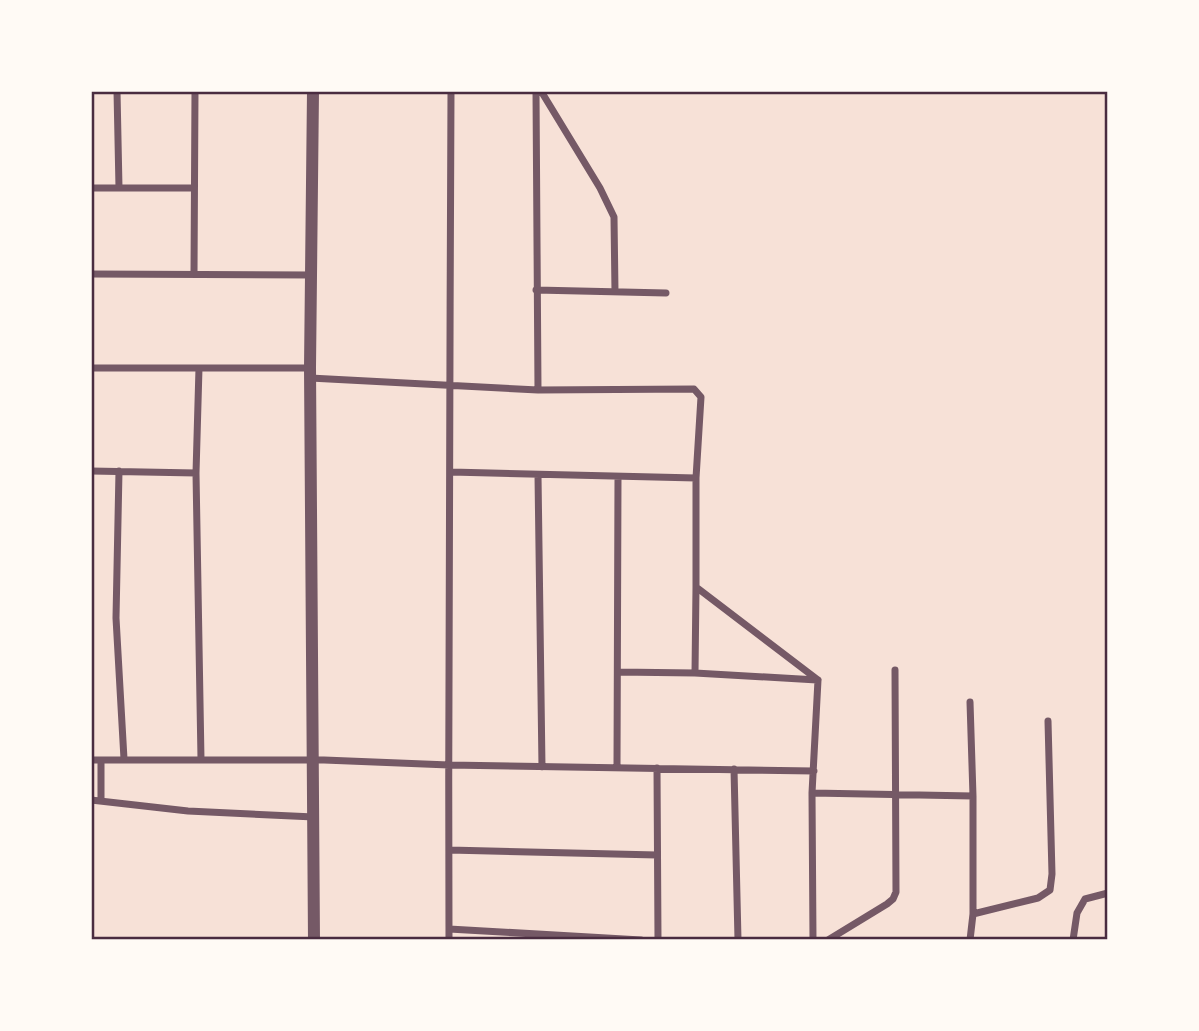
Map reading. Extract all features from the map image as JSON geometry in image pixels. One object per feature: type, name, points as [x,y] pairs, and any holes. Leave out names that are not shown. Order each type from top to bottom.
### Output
[{"type":"street","points":[[117,91],[119,188]]},
{"type":"street","points":[[194,274],[195,91]]},
{"type":"street","points":[[313,91],[310,373],[314,940]]},
{"type":"street","points":[[449,940],[447,581],[451,472],[451,91]]},
{"type":"street","points":[[538,91],[538,390]]},
{"type":"street","points":[[538,91],[600,188],[614,217],[615,292]]},
{"type":"street","points":[[91,188],[194,187]]},
{"type":"street","points":[[91,274],[312,275]]},
{"type":"street","points":[[536,290],[666,293]]},
{"type":"street","points":[[91,368],[199,368],[310,373],[336,379],[538,390],[698,391],[701,397],[696,478],[695,673]]},
{"type":"street","points":[[199,368],[196,473],[201,759]]},
{"type":"street","points":[[91,471],[196,473]]},
{"type":"street","points":[[120,471],[116,618],[124,759]]},
{"type":"street","points":[[451,472],[696,478]]},
{"type":"street","points":[[538,475],[542,767]]},
{"type":"street","points":[[617,767],[618,477]]},
{"type":"street","points":[[696,587],[818,680]]},
{"type":"street","points":[[828,940],[893,899],[896,892],[894,670]]},
{"type":"street","points":[[618,672],[818,680]]},
{"type":"street","points":[[813,940],[812,793],[818,680]]},
{"type":"street","points":[[970,702],[973,796],[973,914],[970,940]]},
{"type":"street","points":[[973,914],[1038,898],[1050,890],[1052,874],[1048,721]]},
{"type":"street","points":[[91,760],[201,759],[814,771]]},
{"type":"street","points":[[100,760],[101,800]]},
{"type":"street","points":[[657,768],[658,940]]},
{"type":"street","points":[[734,769],[738,940]]},
{"type":"street","points":[[812,793],[973,796]]},
{"type":"street","points":[[91,800],[188,811],[314,817]]},
{"type":"street","points":[[449,850],[657,855]]},
{"type":"street","points":[[1073,940],[1077,913],[1085,899],[1108,893]]},
{"type":"street","points":[[449,929],[641,940]]}]
